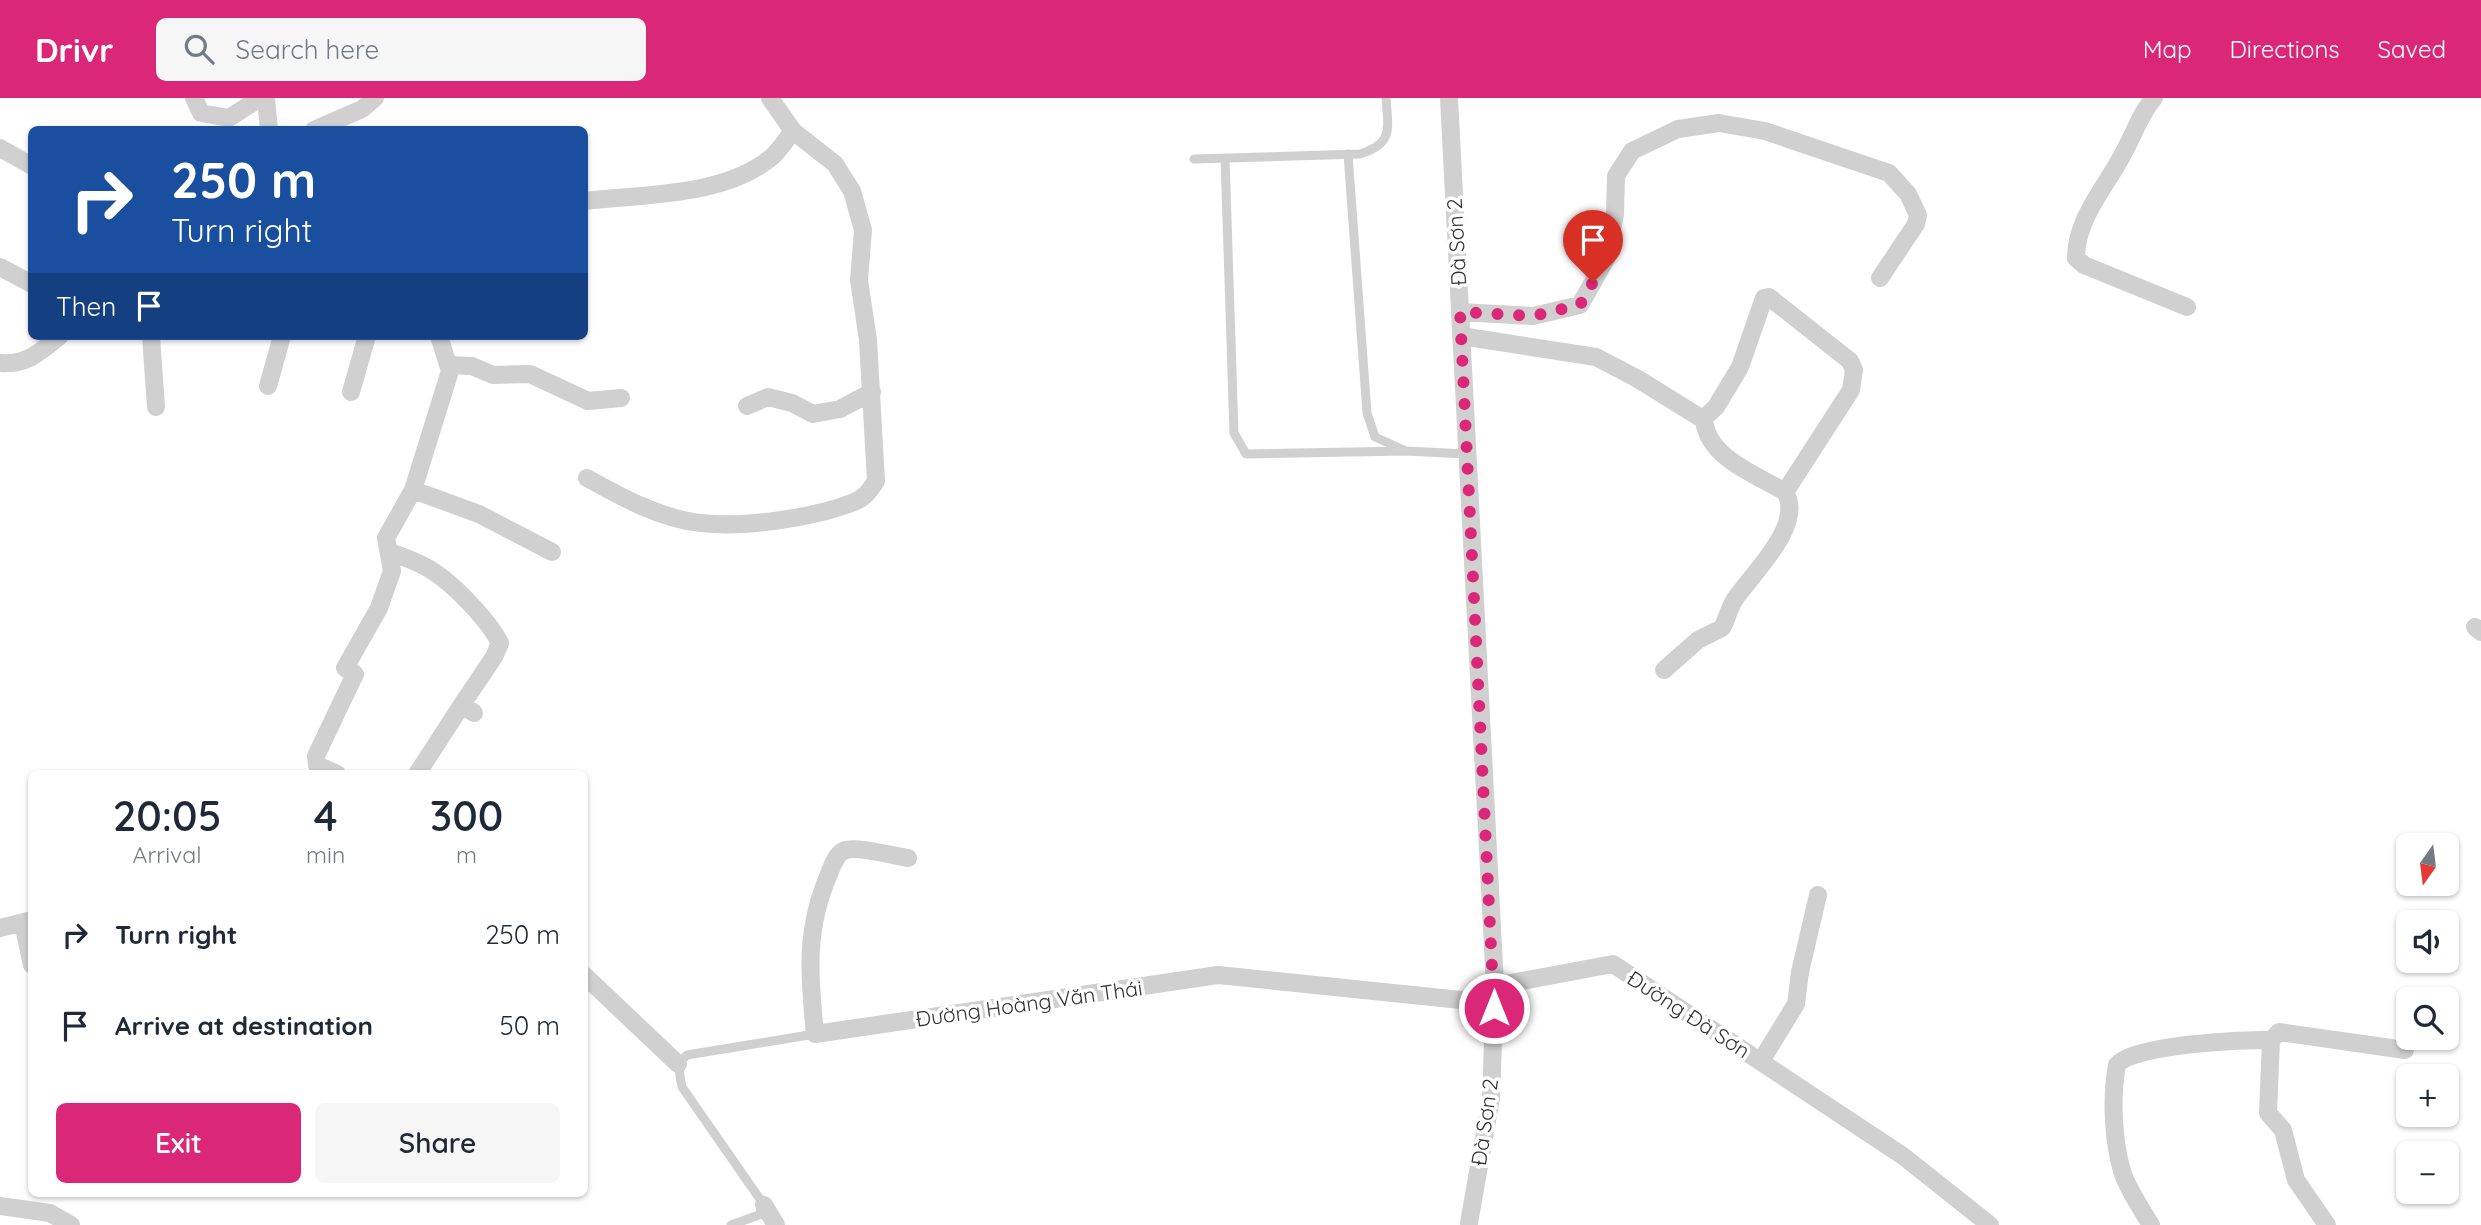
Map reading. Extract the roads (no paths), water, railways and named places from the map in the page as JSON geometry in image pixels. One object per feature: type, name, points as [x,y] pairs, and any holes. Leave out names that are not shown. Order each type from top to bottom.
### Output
[{"type":"street","points":[[198,106],[229,118],[263,98],[268,126]]},
{"type":"street","points":[[323,126],[362,109],[375,98]]},
{"type":"street","points":[[587,478],[624,499],[700,523],[755,522],[855,502],[869,493],[876,481],[865,308],[859,280],[863,230],[856,204],[835,163],[793,131],[770,98]]},
{"type":"street","name":"Đà Sơn 2","points":[[1449,98],[1495,986],[1491,1098],[1469,1223]]},
{"type":"street","points":[[2154,98],[2143,110],[2125,151],[2080,230],[2076,258],[2084,265],[2187,307]]},
{"type":"street","points":[[1460,312],[1533,316],[1580,305],[1605,259],[1615,214],[1616,176],[1632,150],[1678,129],[1719,123],[1765,131],[1889,173],[1898,181],[1918,215],[1909,235],[1880,278]]},
{"type":"street","points":[[588,201],[660,196],[736,177],[772,156],[793,131]]},
{"type":"street","points":[[0,148],[28,164]]},
{"type":"street","points":[[0,267],[28,282]]},
{"type":"street","points":[[1703,419],[1723,398],[1740,367],[1764,298],[1769,297],[1850,361],[1854,370],[1851,390],[1785,492]]},
{"type":"street","points":[[1461,336],[1596,357],[1703,419],[1707,438],[1718,451],[1785,492],[1791,508],[1785,532],[1733,601],[1722,628],[1698,640],[1664,670]]},
{"type":"street","points":[[0,363],[15,364],[30,360],[55,340]]},
{"type":"street","points":[[150,340],[156,407]]},
{"type":"street","points":[[268,386],[281,340]]},
{"type":"street","points":[[351,392],[366,340]]},
{"type":"street","points":[[328,770],[317,765],[316,756],[355,674],[345,668],[379,608],[391,571],[386,538],[413,490],[450,371],[440,340]]},
{"type":"street","points":[[449,365],[472,366],[493,375],[530,374],[588,401],[621,398]]},
{"type":"street","points":[[747,405],[768,397],[792,402],[814,414],[840,409],[872,392]]},
{"type":"street","points":[[413,490],[479,514],[552,552]]},
{"type":"street","points":[[390,552],[429,568],[450,583],[494,631],[500,643],[470,707],[420,770]]},
{"type":"street","points":[[815,1034],[809,977],[811,926],[834,861],[842,851],[851,849],[908,858]]},
{"type":"street","name":"Đường Đà Sơn","points":[[1761,1061],[1796,1004],[1818,895]]},
{"type":"street","points":[[0,928],[27,922]]},
{"type":"street","name":"Đường Đà Sơn","points":[[1495,986],[1613,964],[1903,1156],[1990,1225]]},
{"type":"street","name":"Đường Hoàng Văn Thái","points":[[815,1034],[1219,975],[1471,1001],[1495,986]]},
{"type":"street","points":[[588,979],[678,1064]]},
{"type":"street","points":[[2327,1225],[2296,1180],[2283,1130],[2268,1113],[2271,1040],[2279,1032],[2396,1049]]},
{"type":"street","points":[[2151,1225],[2129,1188],[2120,1159],[2115,1094],[2117,1065],[2129,1057],[2194,1042],[2271,1040]]},
{"type":"street","points":[[764,1205],[776,1225]]},
{"type":"street","points":[[1,1211],[50,1213],[72,1225]]},
{"type":"lane","points":[[1194,159],[1348,154],[1379,148],[1388,135],[1386,98]]},
{"type":"lane","points":[[1348,154],[1367,413],[1375,437],[1406,451]]},
{"type":"lane","points":[[1225,158],[1234,433],[1246,454],[1406,451],[1466,454]]},
{"type":"lane","points":[[732,1225],[759,1215],[764,1205],[682,1087],[678,1064],[687,1055],[815,1034]]}]
